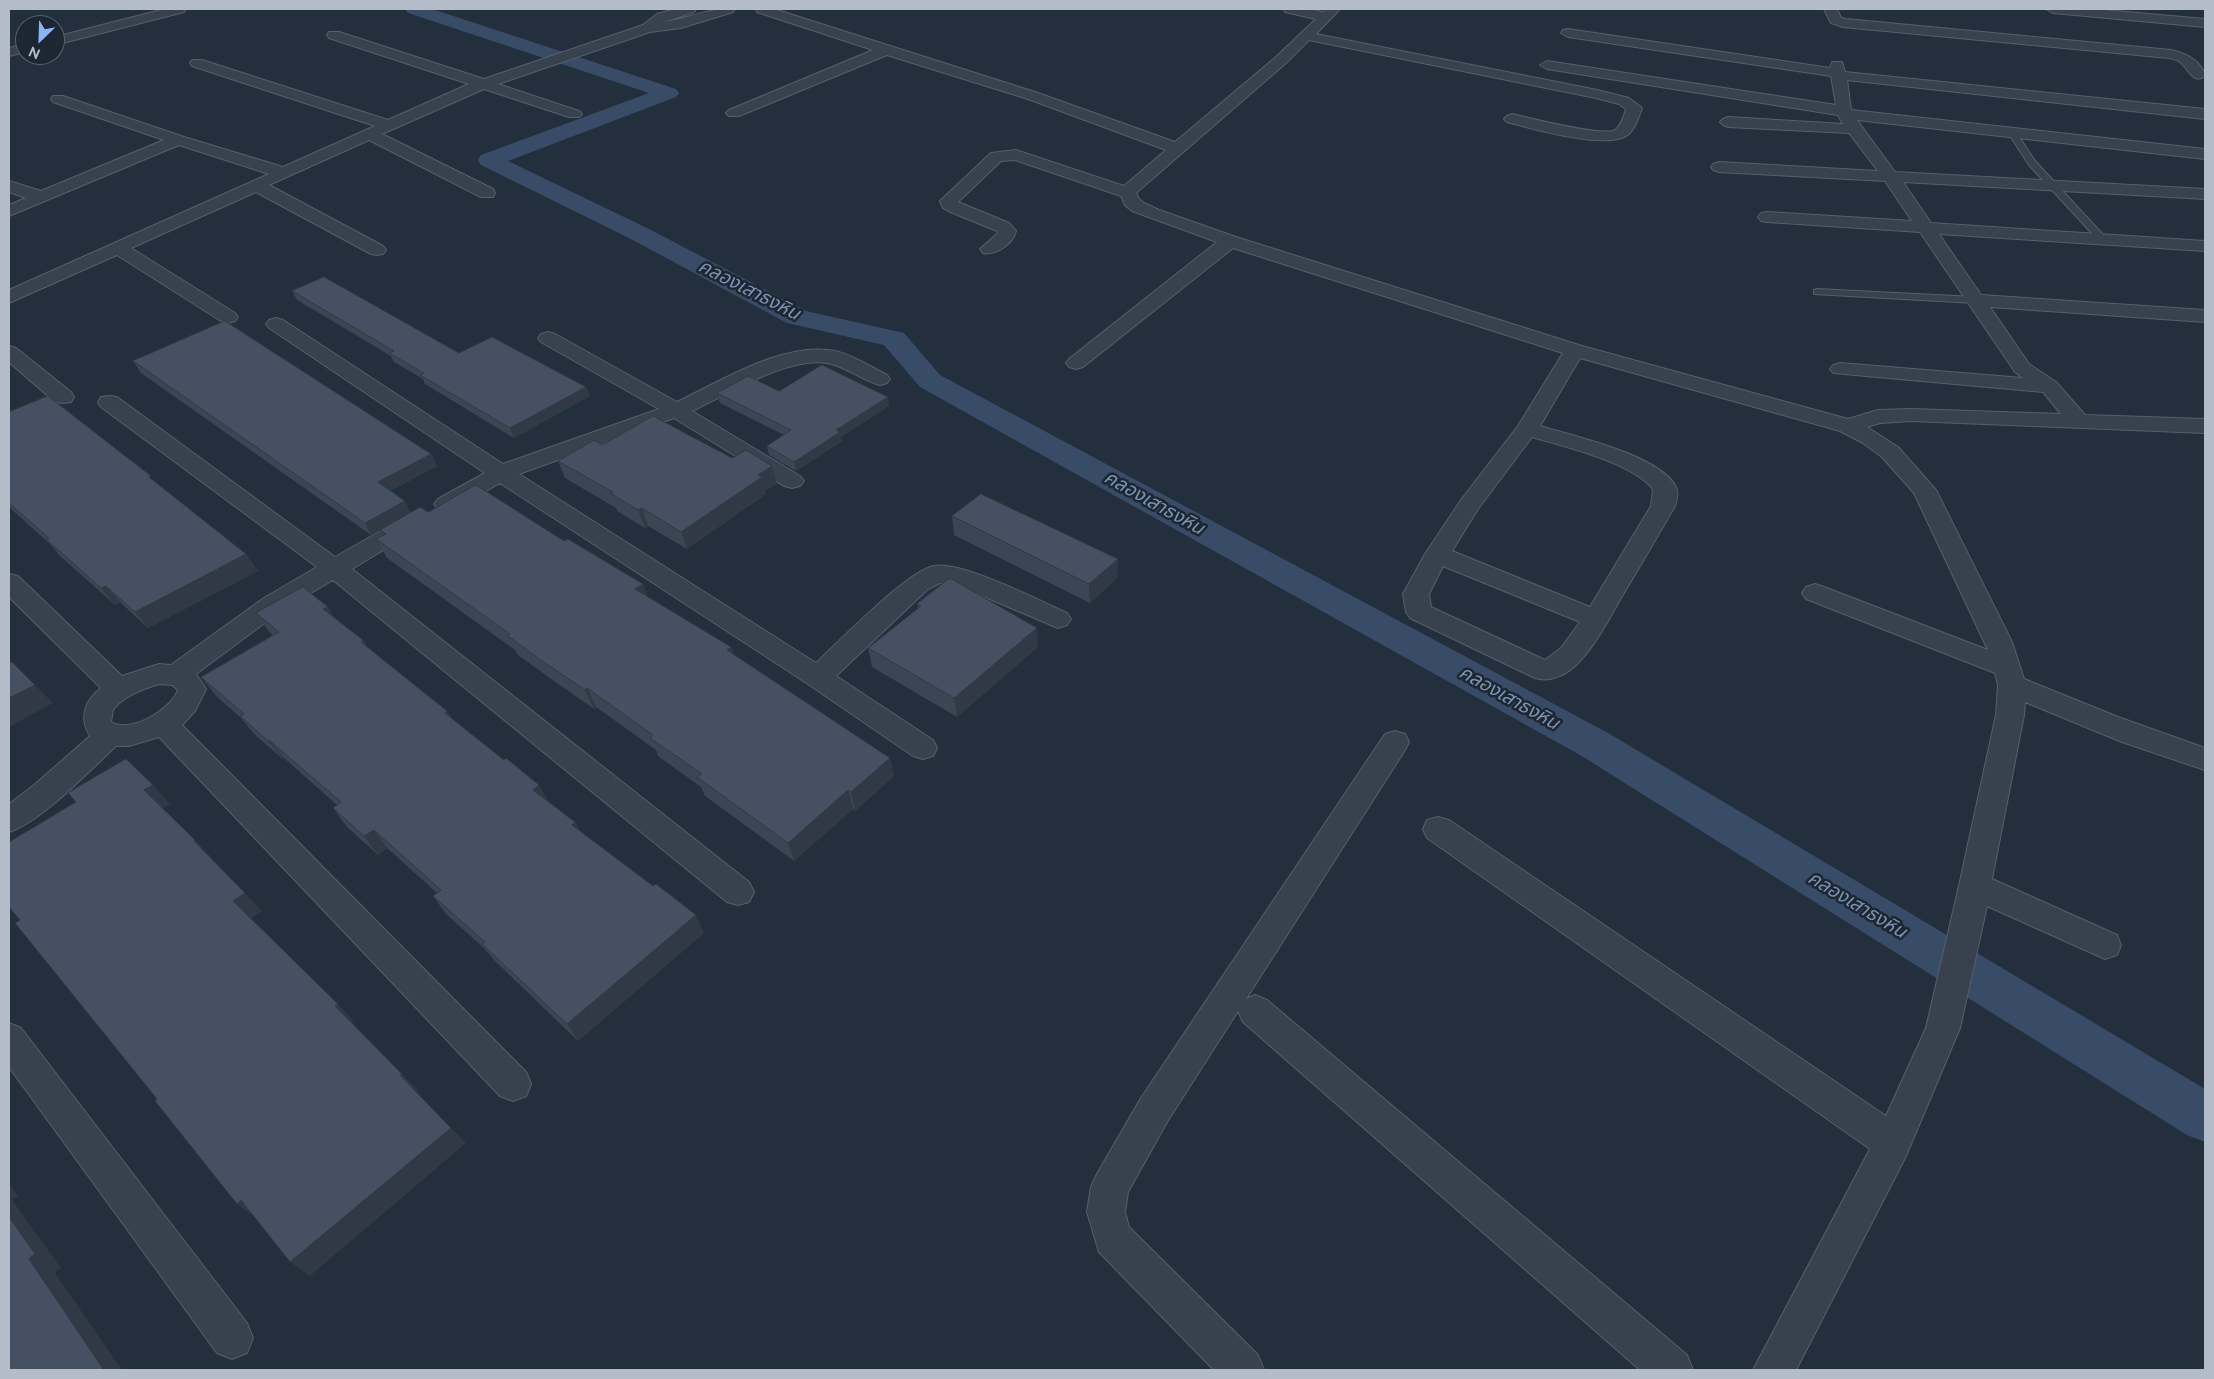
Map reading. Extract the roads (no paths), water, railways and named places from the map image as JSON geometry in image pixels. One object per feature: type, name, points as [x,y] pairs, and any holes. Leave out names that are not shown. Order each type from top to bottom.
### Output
[{"type":"street","points":[[65,38],[149,12],[179,9]]},
{"type":"street","points":[[648,28],[662,17],[689,9]]},
{"type":"street","points":[[9,297],[485,83],[648,28],[680,24],[728,9]]},
{"type":"street","points":[[762,9],[1033,96],[1177,148]]},
{"type":"street","points":[[1290,9],[1325,23],[1624,101],[1634,108],[1633,114],[1622,134],[1616,136],[1590,134],[1512,118]]},
{"type":"street","points":[[1831,9],[1836,20],[1843,23],[2205,57]]},
{"type":"street","points":[[2053,9],[2205,23]]},
{"type":"street","points":[[1128,193],[1177,148],[1325,23]]},
{"type":"street","points":[[1568,33],[1837,71],[2205,114]]},
{"type":"street","points":[[334,35],[485,83],[574,114]]},
{"type":"street","points":[[734,113],[886,50]]},
{"type":"street","points":[[2181,56],[2199,75]]},
{"type":"street","points":[[197,63],[390,125]]},
{"type":"street","points":[[1548,65],[1848,118],[2205,154]]},
{"type":"street","points":[[1837,71],[1848,118],[1975,300],[2022,376],[2042,420]]},
{"type":"street","points":[[58,99],[178,140],[284,173]]},
{"type":"street","points":[[1728,122],[1848,118]]},
{"type":"street","points":[[369,134],[487,193]]},
{"type":"street","points":[[9,210],[178,140]]},
{"type":"street","points":[[988,249],[1006,235],[1007,231],[1003,227],[954,207],[948,201],[997,156],[1016,155],[1128,193]]},
{"type":"street","points":[[1718,167],[2205,194]]},
{"type":"street","points":[[256,185],[376,250]]},
{"type":"street","points":[[9,186],[41,197]]},
{"type":"street","points":[[1128,193],[1131,201],[1153,214],[1230,241],[1575,350],[1848,426],[1871,438],[1890,452],[1924,490],[1999,642],[2010,676],[2010,714],[1966,929],[1943,1028],[1893,1142],[1774,1370]]},
{"type":"street","points":[[1767,217],[2205,246]]},
{"type":"street","points":[[1076,362],[1230,241]]},
{"type":"street","points":[[118,248],[228,317]]},
{"type":"street","points":[[1975,300],[2205,316]]},
{"type":"street","points":[[276,324],[500,473],[818,677],[924,748]]},
{"type":"street","points":[[548,338],[677,410],[792,481]]},
{"type":"street","points":[[1528,429],[1628,462],[1647,472],[1663,485],[1666,495],[1663,506],[1596,619],[1570,655],[1556,666],[1545,671],[1419,612],[1416,594],[1438,554],[1469,505],[1528,429],[1575,350]]},
{"type":"street","points":[[9,352],[63,397]]},
{"type":"street","points":[[176,675],[273,604],[500,473],[677,410],[780,361],[807,355],[833,357],[880,379]]},
{"type":"street","points":[[1840,369],[2022,376],[2049,386],[2078,421]]},
{"type":"street","points":[[109,402],[334,568],[738,892]]},
{"type":"street","points":[[1848,426],[1878,417],[1911,415],[2205,426]]},
{"type":"street","points":[[1438,554],[1596,619]]},
{"type":"street","points":[[818,677],[919,583],[936,574],[956,575],[1058,619]]},
{"type":"street","points":[[9,582],[119,689]]},
{"type":"street","points":[[1815,593],[2010,676],[2095,721],[2205,759]]},
{"type":"street","points":[[159,674],[176,675],[187,680],[192,689],[188,700],[179,712],[164,723],[145,731],[127,735],[111,734],[101,729],[96,721],[98,711],[106,699],[119,689],[139,679],[159,674]]},
{"type":"street","points":[[164,723],[513,1084]]},
{"type":"street","points":[[9,820],[44,794],[111,734]]},
{"type":"street","points":[[1243,1370],[1113,1238],[1106,1212],[1110,1187],[1154,1110],[1395,742]]},
{"type":"street","points":[[1438,829],[1893,1142]]},
{"type":"street","points":[[1975,886],[2105,945]]},
{"type":"street","points":[[1255,1011],[1672,1370]]},
{"type":"street","points":[[9,1040],[232,1338]]},
{"type":"lane","points":[[2013,134],[2032,163],[2103,240]]},
{"type":"lane","points":[[1817,292],[1975,300]]},
{"type":"waterway","name":"คลองเสาธงหิน","points":[[414,9],[669,93],[489,160],[640,234],[797,317],[894,339],[930,381],[1594,744],[2205,1117]]}]
